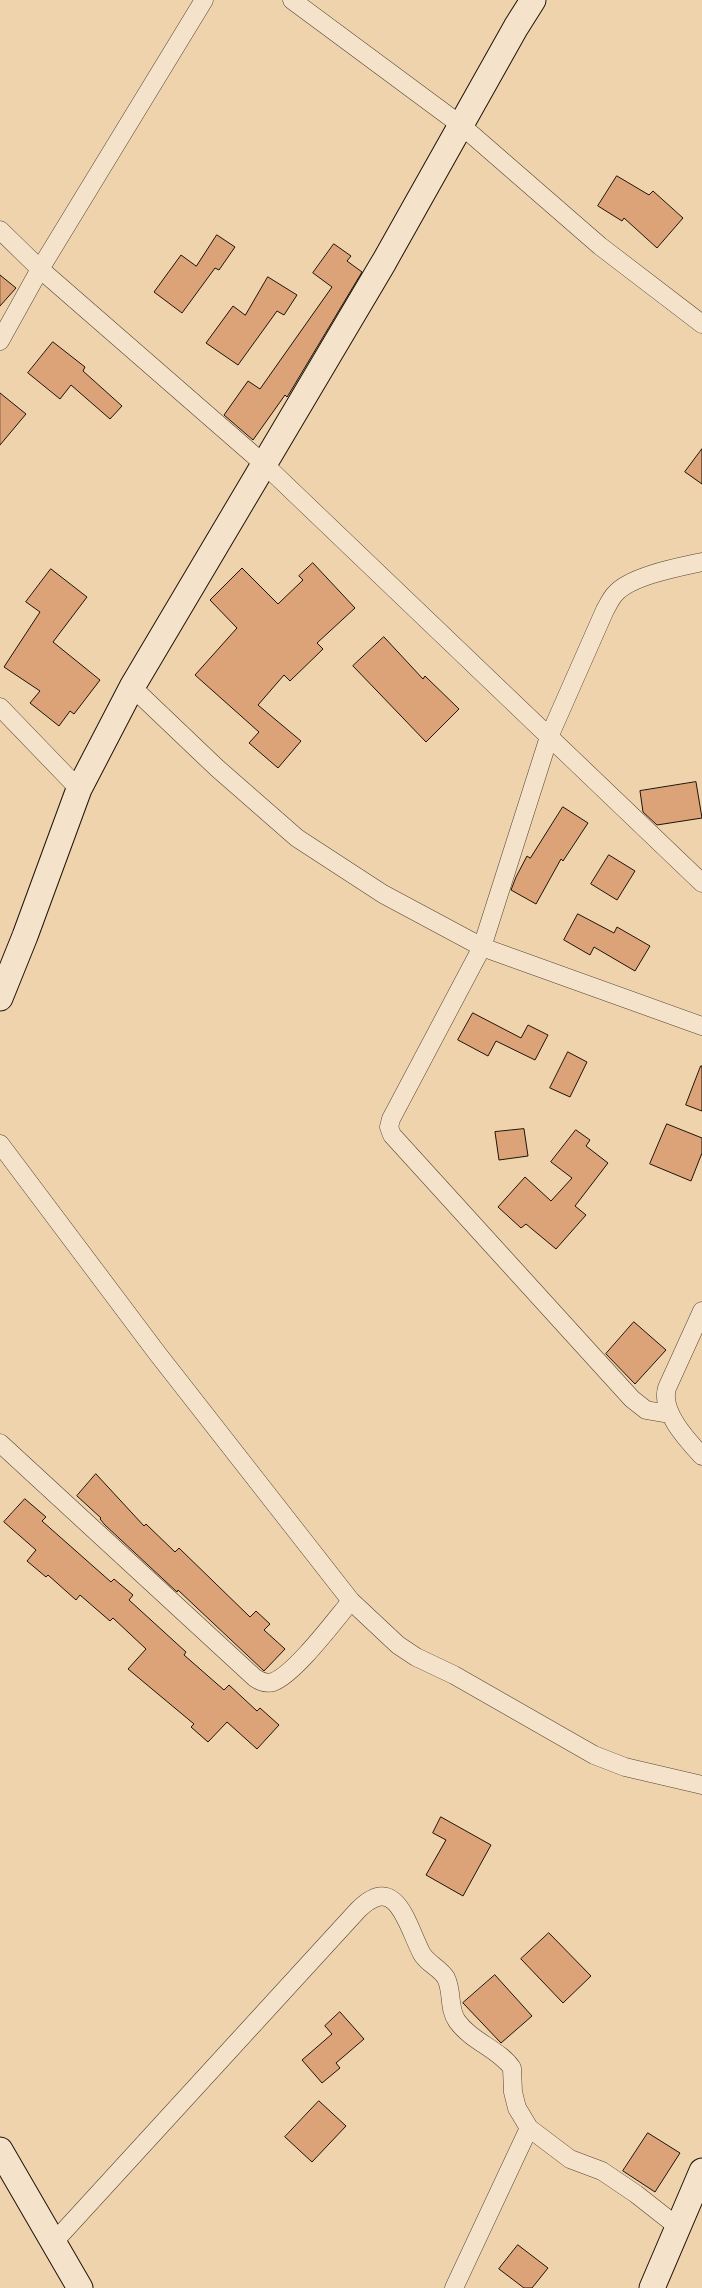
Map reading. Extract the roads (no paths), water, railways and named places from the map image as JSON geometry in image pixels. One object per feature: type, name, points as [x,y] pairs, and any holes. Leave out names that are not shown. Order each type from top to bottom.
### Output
[{"type":"street","points":[[0,341],[40,269],[204,0]]},
{"type":"street","points":[[292,0],[462,126],[600,246],[702,324]]},
{"type":"street","points":[[0,998],[79,789],[132,687],[206,560],[265,465],[533,0]]},
{"type":"street","points":[[0,230],[40,269],[265,465],[702,883]]},
{"type":"street","points":[[669,1414],[646,1410],[632,1399],[392,1135],[390,1127],[391,1119],[482,947],[550,737],[605,610],[616,592],[632,582],[654,574],[702,562]]},
{"type":"street","points":[[132,687],[217,768],[297,838],[383,894],[482,947],[702,1026]]},
{"type":"street","points":[[0,707],[79,789]]},
{"type":"street","points":[[0,1144],[157,1353],[351,1601],[402,1649],[454,1674],[594,1755],[625,1767],[702,1785]]},
{"type":"street","points":[[702,1311],[667,1388],[666,1403],[669,1414],[702,1456]]},
{"type":"street","points":[[0,1443],[255,1678],[263,1682],[275,1681],[292,1669],[351,1601]]},
{"type":"street","points":[[53,2243],[358,1910],[368,1900],[375,1897],[390,1897],[399,1906],[425,1958],[445,1977],[450,1993],[451,2007],[459,2023],[478,2042],[500,2056],[512,2068],[513,2092],[517,2108],[529,2128],[570,2158],[608,2175],[636,2194],[678,2228]]},
{"type":"street","points":[[454,2288],[529,2128]]},
{"type":"street","points":[[0,2150],[80,2288]]},
{"type":"street","points":[[652,2288],[702,2171]]}]
